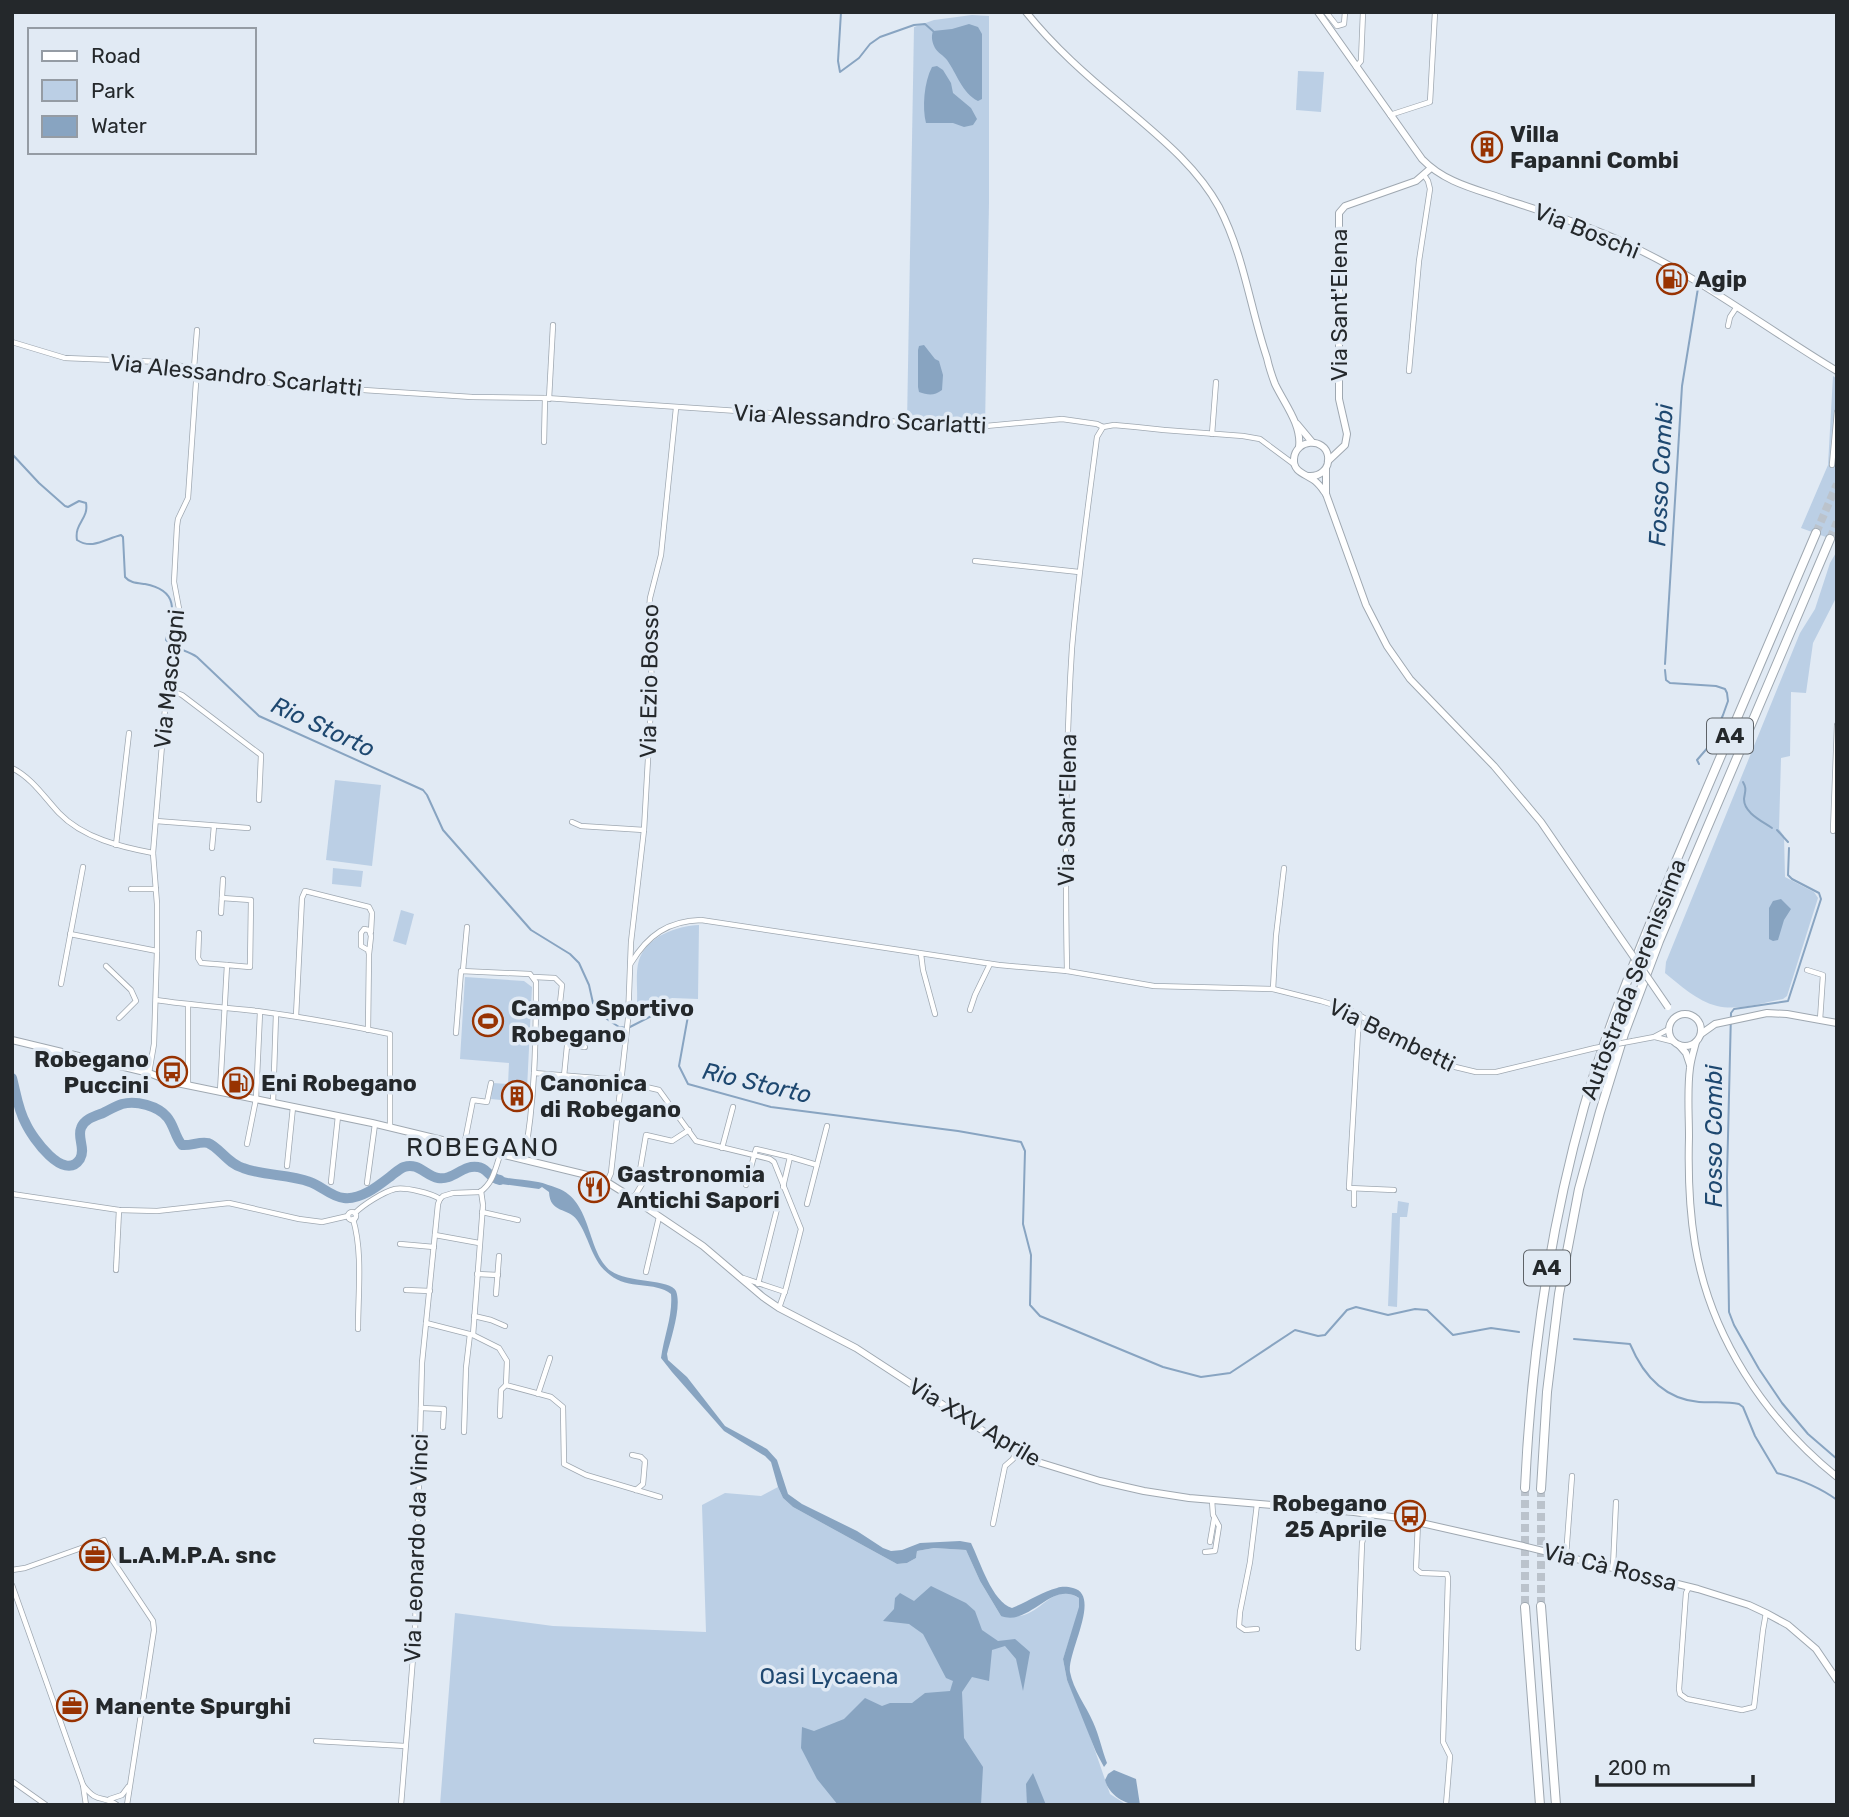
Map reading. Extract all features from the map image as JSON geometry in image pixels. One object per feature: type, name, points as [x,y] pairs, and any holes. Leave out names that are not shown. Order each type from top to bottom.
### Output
[{"type":"highway","name":"Autostrada Serenissima","points":[[1525,1488],[1531,1388],[1550,1252],[1585,1106],[1644,938],[1816,533]]},
{"type":"highway","name":"Autostrada Serenissima","points":[[1541,1489],[1547,1392],[1559,1294],[1579,1189],[1600,1111],[1624,1034],[1659,941],[1829,539]]},
{"type":"highway","points":[[1541,1606],[1556,1805]]},
{"type":"highway","points":[[1525,1607],[1540,1805]]},
{"type":"main road","points":[[1026,12],[1068,59],[1174,149],[1218,205],[1244,270],[1261,341],[1275,383],[1294,420],[1307,437],[1325,449],[1341,449]]},
{"type":"main road","name":"Via Boschi","points":[[1318,12],[1390,115],[1431,168],[1456,183],[1628,244],[1667,264],[1837,371]]},
{"type":"main road","points":[[1424,175],[1431,168]]},
{"type":"main road","name":"Via Sant'Elena","points":[[1341,449],[1346,443],[1347,434],[1339,399],[1339,214],[1345,206],[1416,181],[1424,175]]},
{"type":"main road","points":[[1294,420],[1299,437],[1295,465],[1299,471],[1318,483],[1326,494],[1366,605],[1387,646],[1410,679],[1494,766],[1541,822],[1668,1007],[1669,1034],[1686,1053],[1690,1066]]},
{"type":"main road","points":[[1297,449],[1305,443],[1313,443]]},
{"type":"main road","points":[[1325,449],[1326,494]]},
{"type":"main road","points":[[1308,476],[1318,475],[1341,449]]},
{"type":"main road","points":[[1668,1007],[1693,1016],[1702,1026],[1701,1034]]},
{"type":"main road","points":[[1699,1022],[1715,1024],[1766,1013],[1837,1023]]},
{"type":"main road","points":[[1670,1026],[1675,1017],[1682,1014]]},
{"type":"main road","points":[[1715,1024],[1701,1034],[1696,1042],[1690,1066],[1688,1172],[1696,1247],[1712,1303],[1735,1357],[1753,1388],[1798,1443],[1837,1477]]},
{"type":"main road","name":"Via XXV Aprile","points":[[12,1040],[149,1073],[172,1082],[375,1124],[584,1174],[607,1182],[703,1246],[779,1308],[864,1352],[1016,1451],[1058,1469],[1144,1491],[1212,1500],[1353,1512]]},
{"type":"main road","points":[[1677,1043],[1689,1046],[1696,1042]]},
{"type":"main road","name":"Via Cà Rossa","points":[[1353,1512],[1418,1522],[1612,1567],[1728,1598],[1788,1625],[1816,1649],[1837,1680]]},
{"type":"street","points":[[1326,12],[1337,26],[1344,24],[1345,12]]},
{"type":"street","points":[[1356,67],[1361,61],[1363,12]]},
{"type":"street","points":[[1390,115],[1430,102],[1435,12]]},
{"type":"street","points":[[1409,371],[1419,261],[1430,189],[1424,175]]},
{"type":"street","points":[[1728,326],[1736,308]]},
{"type":"street","points":[[544,442],[553,325]]},
{"type":"street","name":"Via Mascagni","points":[[149,1073],[153,1055],[157,951],[153,853],[171,645],[180,614],[174,587],[177,526],[188,498],[197,330]]},
{"type":"street","name":"Via Alessandro Scarlatti","points":[[12,342],[65,358],[162,362],[247,380],[286,385],[472,397],[547,398],[975,428],[1062,419],[1097,424],[1103,428],[1115,425],[1243,436],[1260,439],[1295,465]]},
{"type":"street","points":[[1212,434],[1216,382]]},
{"type":"street","name":"Via Ezio Bosso","points":[[621,1080],[628,1018],[631,942],[644,830],[652,688],[650,598],[661,555],[676,408]]},
{"type":"street","points":[[1832,465],[1837,412]]},
{"type":"street","name":"Via Sant'Elena","points":[[1067,971],[1065,830],[1072,649],[1097,437],[1103,428]]},
{"type":"street","points":[[1279,453],[1289,455],[1297,449]]},
{"type":"street","points":[[975,561],[1079,572]]},
{"type":"street","points":[[167,689],[182,695],[261,755],[259,800]]},
{"type":"street","points":[[1833,831],[1837,725]]},
{"type":"street","points":[[116,845],[129,733]]},
{"type":"street","points":[[12,768],[28,778],[61,816],[76,826],[116,845],[153,853]]},
{"type":"street","points":[[156,821],[248,828]]},
{"type":"street","points":[[572,822],[581,826],[644,830]]},
{"type":"street","points":[[212,848],[214,826]]},
{"type":"street","points":[[61,985],[83,867]]},
{"type":"street","points":[[1273,989],[1284,868]]},
{"type":"street","points":[[221,913],[223,880]]},
{"type":"street","points":[[131,888],[156,888]]},
{"type":"street","points":[[296,1016],[303,893],[308,891],[369,907],[372,913],[369,1030]]},
{"type":"street","points":[[200,933],[198,958],[201,963],[250,967],[251,900],[222,898]]},
{"type":"street","points":[[631,963],[639,950],[663,929],[685,921],[701,920],[990,964],[1067,971]]},
{"type":"street","points":[[456,1033],[467,927]]},
{"type":"street","points":[[369,954],[368,950],[361,946],[361,933],[364,929],[370,932]]},
{"type":"street","points":[[70,934],[157,951]]},
{"type":"street","points":[[921,954],[935,1014]]},
{"type":"street","points":[[970,1010],[990,964]]},
{"type":"street","points":[[220,1092],[227,965]]},
{"type":"street","points":[[106,966],[131,990],[136,1001],[119,1018]]},
{"type":"street","points":[[463,970],[555,978],[562,985],[559,1012]]},
{"type":"street","points":[[1807,970],[1823,975],[1820,1020]]},
{"type":"street","name":"Via Bembetti","points":[[1067,971],[1154,986],[1273,989],[1359,1014],[1447,1065],[1476,1072],[1496,1072],[1654,1037]]},
{"type":"street","points":[[524,1160],[534,1073],[534,977]]},
{"type":"street","points":[[155,999],[296,1016],[390,1034],[390,1128]]},
{"type":"street","points":[[188,1005],[188,1085]]},
{"type":"street","points":[[247,1144],[257,1099],[260,1012]]},
{"type":"street","points":[[273,1103],[276,1014]]},
{"type":"street","points":[[1359,1014],[1349,1188],[1394,1190]]},
{"type":"street","points":[[1654,1037],[1670,1026]]},
{"type":"street","points":[[1654,1037],[1677,1043]]},
{"type":"street","points":[[564,1076],[567,1046],[585,1047]]},
{"type":"street","points":[[534,1073],[621,1080],[611,1173],[607,1182]]},
{"type":"street","points":[[464,1147],[473,1100],[487,1102],[491,1083]]},
{"type":"street","points":[[646,1087],[659,1090],[696,1141],[753,1154],[774,1162],[801,1229],[779,1308]]},
{"type":"street","points":[[287,1166],[293,1107]]},
{"type":"street","points":[[722,1148],[733,1107]]},
{"type":"street","points":[[331,1182],[338,1116]]},
{"type":"street","points":[[367,1183],[375,1124]]},
{"type":"street","points":[[807,1204],[827,1126]]},
{"type":"street","points":[[633,1199],[642,1184],[639,1176],[646,1135],[672,1141],[689,1130]]},
{"type":"street","points":[[746,1185],[755,1149],[817,1165]]},
{"type":"street","points":[[12,1194],[119,1210],[156,1211],[229,1203],[322,1222],[352,1216],[362,1207],[397,1189],[433,1195],[440,1199],[453,1193],[481,1191],[493,1177],[499,1155]]},
{"type":"street","points":[[783,1187],[790,1157]]},
{"type":"street","points":[[1354,1189],[1354,1205]]},
{"type":"street","points":[[464,1432],[466,1368],[472,1335],[484,1200],[481,1191]]},
{"type":"street","name":"Via Leonardo da Vinci","points":[[401,1805],[415,1633],[422,1363],[440,1199]]},
{"type":"street","points":[[758,1284],[779,1201]]},
{"type":"street","points":[[116,1269],[119,1210]]},
{"type":"street","points":[[482,1212],[519,1220]]},
{"type":"street","points":[[352,1216],[357,1231],[358,1329]]},
{"type":"street","points":[[646,1272],[659,1217]]},
{"type":"street","points":[[435,1235],[479,1243]]},
{"type":"street","points":[[400,1244],[434,1247]]},
{"type":"street","points":[[496,1294],[499,1256]]},
{"type":"street","points":[[477,1274],[498,1275]]},
{"type":"street","points":[[739,1276],[785,1292]]},
{"type":"street","points":[[406,1290],[430,1292]]},
{"type":"street","points":[[473,1320],[491,1320],[505,1326]]},
{"type":"street","points":[[426,1323],[472,1335],[499,1348],[507,1361],[506,1385],[501,1390],[500,1416]]},
{"type":"street","points":[[538,1394],[550,1358]]},
{"type":"street","points":[[506,1385],[551,1398],[563,1407],[564,1464],[586,1475],[660,1497]]},
{"type":"street","points":[[421,1408],[444,1409],[443,1427]]},
{"type":"street","points":[[993,1524],[1005,1466],[1013,1459],[1016,1451]]},
{"type":"street","points":[[632,1455],[645,1461],[643,1485],[636,1490]]},
{"type":"street","points":[[1566,1556],[1572,1476]]},
{"type":"street","points":[[1210,1542],[1214,1518],[1212,1500]]},
{"type":"street","points":[[1612,1567],[1616,1502]]},
{"type":"street","points":[[1257,1503],[1239,1626],[1245,1630],[1257,1629]]},
{"type":"street","points":[[1358,1648],[1362,1543],[1370,1514]]},
{"type":"street","points":[[1205,1552],[1215,1551],[1219,1526],[1214,1518]]},
{"type":"street","points":[[1418,1522],[1416,1569],[1421,1573],[1447,1574],[1448,1578],[1443,1742],[1450,1756],[1446,1805]]},
{"type":"street","points":[[12,1570],[25,1568],[104,1540],[111,1558],[151,1617],[154,1625],[127,1805]]},
{"type":"street","points":[[12,1585],[83,1785],[87,1805],[97,1799]]},
{"type":"street","points":[[1689,1587],[1686,1593],[1679,1689],[1680,1694],[1687,1699],[1742,1710],[1754,1707],[1766,1613]]},
{"type":"street","points":[[316,1741],[405,1746]]},
{"type":"street","points":[[12,1781],[46,1805]]},
{"type":"street","points":[[83,1785],[97,1799],[108,1800],[117,1805]]},
{"type":"street","points":[[108,1800],[122,1795],[129,1786]]},
{"type":"green space","points":[[972,15],[989,16],[985,427],[907,423],[914,27],[934,20]]},
{"type":"green space","points":[[1298,71],[1324,72],[1321,112],[1296,110]]},
{"type":"green space","points":[[1833,376],[1837,379],[1837,541],[1801,528],[1828,465]]},
{"type":"green space","points":[[1837,551],[1837,596],[1813,643],[1806,693],[1791,692],[1790,756],[1781,758],[1779,829],[1784,836],[1785,877],[1814,892],[1818,898],[1787,996],[1750,1006],[1717,1006],[1696,997],[1665,973],[1666,962],[1800,633],[1815,609],[1830,563]]},
{"type":"green space","points":[[335,780],[381,785],[372,866],[326,860]]},
{"type":"green space","points":[[333,868],[363,871],[361,887],[332,884]]},
{"type":"green space","points":[[401,910],[414,914],[406,945],[393,941]]},
{"type":"green space","points":[[699,925],[698,999],[672,998],[650,1005],[637,1004],[637,970],[643,952],[656,939],[672,930]]},
{"type":"green space","points":[[465,977],[524,981],[532,987],[527,1089],[504,1087],[501,1100],[491,1099],[493,1083],[508,1084],[509,1063],[460,1059]]},
{"type":"green space","points":[[1398,1201],[1409,1203],[1407,1217],[1400,1217],[1397,1307],[1388,1306],[1392,1213],[1397,1213]]},
{"type":"green space","name":"Oasi Lycaena","points":[[778,1487],[783,1498],[793,1507],[897,1564],[916,1558],[917,1551],[934,1548],[966,1550],[980,1581],[1001,1616],[1024,1615],[1063,1593],[1079,1598],[1080,1607],[1063,1659],[1067,1680],[1082,1713],[1110,1794],[1127,1805],[440,1805],[455,1613],[553,1626],[706,1632],[702,1505],[725,1493],[761,1496]]},
{"type":"water","points":[[969,24],[978,27],[982,34],[982,99],[978,101],[964,88],[932,40],[933,31]]},
{"type":"water","points":[[937,66],[951,83],[953,93],[971,108],[977,119],[973,125],[964,127],[953,123],[926,123],[926,87],[932,67]]},
{"type":"water","points":[[924,345],[939,361],[943,375],[942,390],[934,394],[919,392],[918,350],[919,346]]},
{"type":"water","points":[[1781,899],[1791,909],[1784,920],[1778,940],[1773,941],[1769,939],[1769,908],[1773,901]]},
{"type":"water","points":[[496,1175],[543,1183],[569,1195],[583,1215],[603,1263],[611,1271],[618,1275],[666,1284],[676,1291],[677,1313],[667,1354],[668,1360],[687,1377],[725,1426],[767,1449],[777,1460],[788,1494],[891,1551],[920,1543],[971,1543],[998,1598],[1012,1608],[1059,1587],[1073,1588],[1081,1593],[1084,1612],[1070,1672],[1097,1732],[1107,1763],[1104,1767],[1067,1680],[1063,1659],[1079,1607],[1079,1598],[1069,1594],[1059,1595],[1021,1615],[1012,1618],[1001,1616],[980,1581],[966,1550],[934,1548],[917,1551],[916,1558],[897,1564],[793,1507],[783,1498],[771,1462],[724,1431],[661,1358],[670,1318],[671,1294],[665,1290],[617,1280],[599,1263],[577,1220],[553,1204],[549,1192],[542,1187],[539,1189],[494,1183]]},
{"type":"water","points":[[931,1586],[966,1603],[975,1611],[982,1630],[998,1641],[1015,1639],[1030,1652],[1023,1691],[1016,1659],[1005,1646],[992,1650],[989,1681],[972,1677],[962,1692],[964,1738],[983,1767],[981,1805],[838,1805],[817,1779],[801,1748],[802,1727],[814,1731],[844,1719],[865,1698],[882,1706],[890,1703],[912,1703],[925,1693],[950,1691],[953,1681],[946,1678],[923,1634],[909,1624],[883,1621],[894,1609],[895,1598],[900,1593],[914,1601]]},
{"type":"water","points":[[1114,1770],[1136,1779],[1140,1805],[1123,1801],[1110,1790],[1105,1780]]},
{"type":"water","points":[[1033,1773],[1046,1805],[1027,1805],[1026,1784]]},
{"type":"waterway","points":[[841,12],[838,61],[840,72],[880,37],[914,25],[925,24],[933,31]]},
{"type":"waterway","name":"Fosso Combi","points":[[1665,664],[1682,386],[1698,288]]},
{"type":"waterway","name":"Rio Storto","points":[[12,454],[65,506],[79,501],[86,503],[77,540],[93,544],[121,535],[123,537],[125,577],[131,582],[157,587],[172,604],[166,640],[169,643],[197,657],[259,716],[423,790],[443,830],[531,930],[570,954],[579,963],[589,985],[593,1003],[607,1019],[619,1027],[628,1028],[675,1004],[686,1008],[688,1016],[679,1066],[688,1084],[771,1107],[958,1131],[1021,1142],[1025,1151],[1023,1224],[1031,1255],[1030,1305],[1040,1316],[1163,1367],[1201,1377],[1230,1373],[1295,1330],[1318,1336],[1325,1335],[1347,1310],[1356,1307],[1388,1315],[1415,1309],[1427,1310],[1453,1335],[1491,1328],[1519,1332]]},
{"type":"waterway","name":"Fosso Combi","points":[[1665,670],[1666,680],[1670,683],[1716,686],[1725,689],[1727,693],[1728,701],[1723,715],[1710,745],[1697,760],[1699,764]]},
{"type":"waterway","name":"Fosso Combi","points":[[1743,782],[1747,808],[1772,828]]},
{"type":"waterway","name":"Fosso Combi","points":[[1777,830],[1788,842]]},
{"type":"waterway","name":"Fosso Combi","points":[[1789,848],[1788,875],[1819,893],[1821,899],[1788,1001],[1734,1009],[1731,1013],[1727,1178],[1729,1312],[1759,1369],[1782,1403],[1808,1434],[1837,1459]]},
{"type":"waterway","points":[[12,1078],[21,1113],[29,1130],[49,1155],[66,1165],[73,1165],[82,1155],[80,1132],[85,1122],[120,1105],[140,1103],[163,1113],[182,1145],[208,1143],[238,1166],[251,1171],[302,1179],[339,1197],[363,1195],[400,1169],[409,1166],[438,1178],[478,1167],[500,1180]]},
{"type":"waterway","name":"Rio Storto","points":[[1574,1339],[1630,1344],[1648,1375],[1665,1391],[1675,1396],[1699,1402],[1739,1404],[1777,1473],[1808,1484],[1837,1500]]},
{"type":"tunnel","points":[[1816,533],[1837,484]]},
{"type":"tunnel","points":[[1830,539],[1837,522]]},
{"type":"tunnel","points":[[1525,1488],[1525,1607]]},
{"type":"tunnel","points":[[1541,1489],[1541,1606]]},
{"type":"place","name":"Villa Fapanni Combi","points":[[1487,147]]},
{"type":"place","name":"Agip","points":[[1672,279]]},
{"type":"place","name":"Campo Sportivo Robegano","points":[[488,1021]]},
{"type":"place","name":"Robegano Puccini","points":[[172,1072]]},
{"type":"place","name":"Eni Robegano","points":[[238,1083]]},
{"type":"place","name":"Canonica di Robegano","points":[[517,1096]]},
{"type":"place","name":"Gastronomia Antichi Sapori","points":[[594,1187]]},
{"type":"place","name":"Robegano 25 Aprile","points":[[1410,1516]]},
{"type":"place","name":"L.A.M.P.A. snc","points":[[95,1555]]},
{"type":"place","name":"Manente Spurghi","points":[[72,1706]]},
{"type":"district","name":"ROBEGANO","points":[[483,1147]]}]
